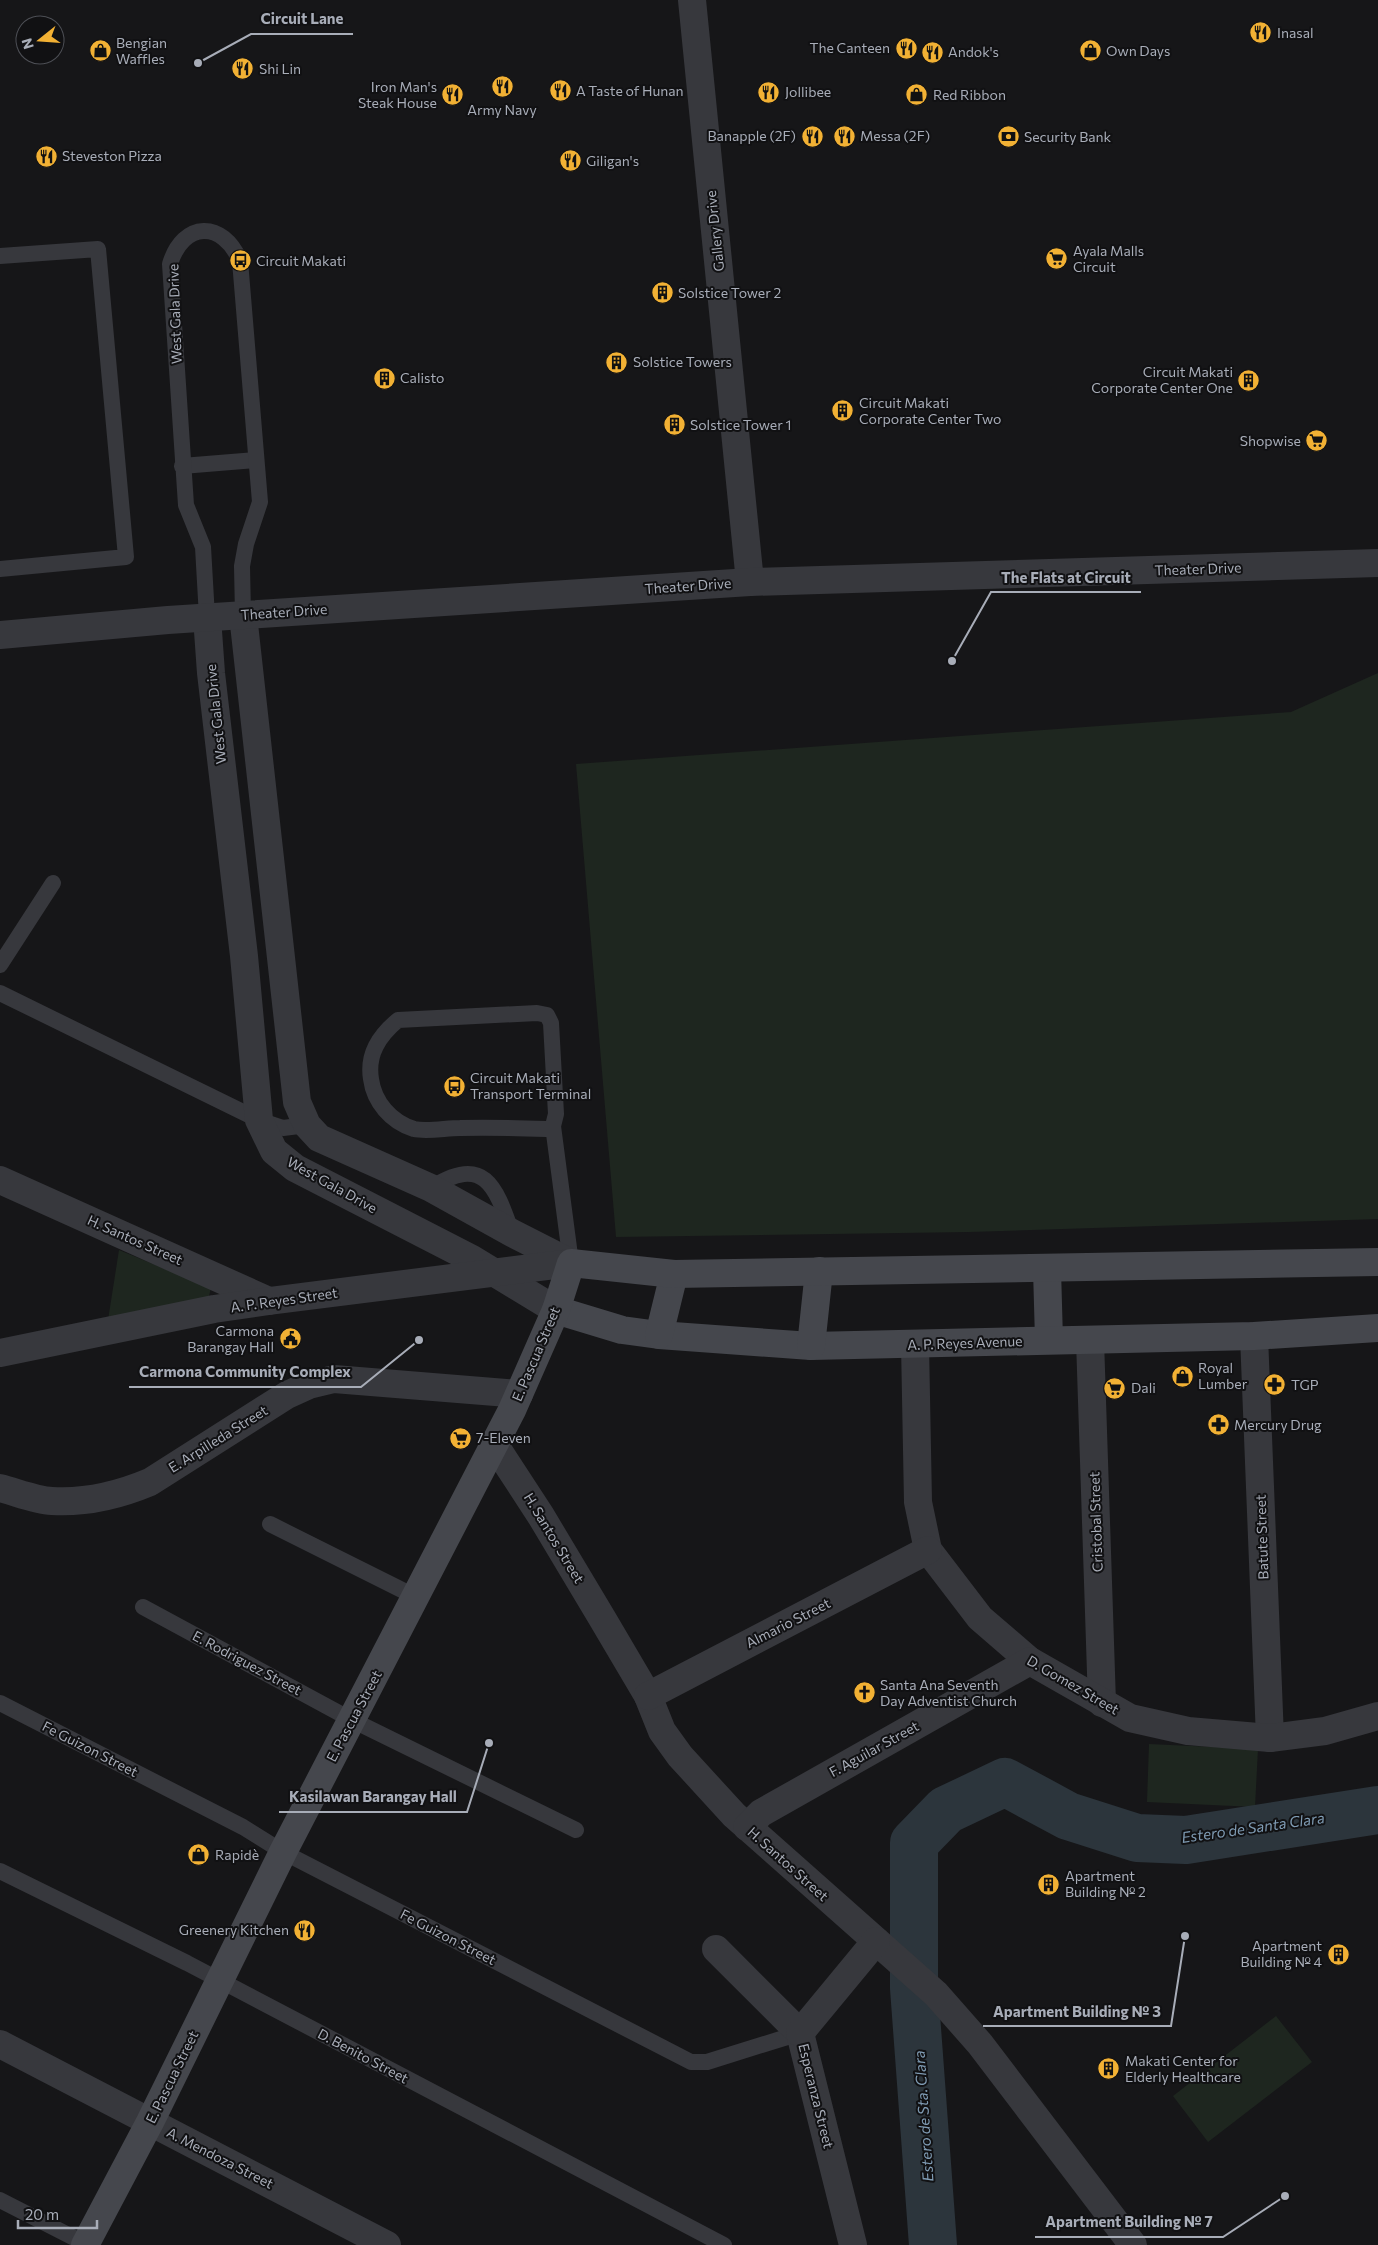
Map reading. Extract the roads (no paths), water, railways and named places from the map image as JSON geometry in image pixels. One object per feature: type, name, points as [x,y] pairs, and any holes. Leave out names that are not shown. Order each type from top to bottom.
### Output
[{"type":"street","name":"Gallery Drive","points":[[692,0],[750,582]]},
{"type":"street","name":"Theater Drive","points":[[0,635],[207,617],[750,582],[1378,563]]},
{"type":"street","name":"West Gala Drive","points":[[243,615],[297,1102],[307,1125],[319,1138],[432,1188],[512,1233],[571,1262]]},
{"type":"street","name":"West Gala Drive","points":[[207,617],[211,673],[244,956],[259,1120],[274,1151],[295,1168],[496,1274],[556,1310]]},
{"type":"street","points":[[233,862],[271,859]]},
{"type":"street","points":[[244,956],[281,952]]},
{"type":"street","name":"H. Santos Street","points":[[0,1180],[269,1301]]},
{"type":"street","points":[[571,1262],[674,1274],[1378,1262]]},
{"type":"street","name":"A. P. Reyes Street","points":[[0,1353],[214,1309],[496,1274],[571,1262]]},
{"type":"street","name":"E. Pascua Street","points":[[86,2245],[150,2122],[283,1852],[515,1402],[556,1310],[571,1262]]},
{"type":"street","points":[[1047,1269],[1049,1340]]},
{"type":"street","points":[[811,1346],[819,1271]]},
{"type":"street","points":[[659,1335],[674,1274]]},
{"type":"street","name":"A. P. Reyes Avenue","points":[[556,1310],[622,1330],[659,1335],[811,1346],[1254,1336],[1378,1328]]},
{"type":"street","name":"Batute Street","points":[[1254,1336],[1270,1738]]},
{"type":"street","name":"Cristobal Street","points":[[1090,1340],[1102,1703]]},
{"type":"street","name":"D. Gomez Street","points":[[915,1344],[918,1502],[928,1550],[980,1618],[1030,1661],[1130,1718],[1188,1731],[1270,1738],[1325,1731],[1378,1716]]},
{"type":"street","name":"E. Arpilleda Street","points":[[0,1488],[51,1501],[89,1499],[126,1492],[150,1482],[287,1395],[309,1385],[334,1379],[437,1387],[515,1402]]},
{"type":"street","name":"H. Santos Street","points":[[494,1444],[541,1516],[648,1696],[662,1731],[680,1756],[734,1816],[936,1994],[980,2044],[1133,2245]]},
{"type":"street","name":"Almario Street","points":[[648,1696],[928,1550]]},
{"type":"street","name":"F. Aguilar Street","points":[[747,1827],[761,1812],[1030,1661]]},
{"type":"street","points":[[800,2033],[876,1941]]},
{"type":"street","name":"Esperanza Street","points":[[716,1949],[800,2033],[853,2245]]},
{"type":"street","name":"A. Mendoza Street","points":[[0,2044],[387,2245]]},
{"type":"lane","name":"West Gala Drive","points":[[207,617],[203,547],[186,505],[170,264],[175,248],[188,236],[205,231],[221,235],[234,246],[240,261],[260,502],[246,544],[242,566],[243,615]]},
{"type":"lane","points":[[0,256],[98,250],[126,557],[0,569]]},
{"type":"lane","points":[[182,466],[256,460]]},
{"type":"lane","points":[[0,965],[53,883]]},
{"type":"lane","points":[[0,993],[259,1120],[283,1128],[307,1125]]},
{"type":"lane","points":[[553,1126],[548,1129],[491,1127],[415,1129],[396,1121],[382,1107],[372,1089],[370,1070],[373,1050],[383,1033],[398,1020],[547,1014],[551,1023],[556,1114],[553,1126],[571,1262]]},
{"type":"lane","points":[[270,1524],[416,1597]]},
{"type":"lane","name":"E. Rodriguez Street","points":[[143,1607],[352,1720],[576,1830]]},
{"type":"lane","name":"Fe Guizon Street","points":[[0,1702],[243,1827],[283,1852],[691,2062],[707,2062],[800,2033]]},
{"type":"lane","name":"D. Benito Street","points":[[0,1871],[219,1981],[724,2245]]},
{"type":"lane","points":[[0,2200],[86,2245]]},
{"type":"waterway","name":"Estero de Santa Clara","points":[[933,2245],[914,1988],[914,1843],[946,1810],[1005,1782],[1068,1816],[1137,1838],[1186,1840],[1378,1810]]},
{"type":"place","name":"Inasal","points":[[1261,33]]},
{"type":"place","name":"The Canteen","points":[[906,48]]},
{"type":"place","name":"Bengian Waffles","points":[[100,51]]},
{"type":"place","name":"Own Days","points":[[1090,51]]},
{"type":"place","name":"Andok's","points":[[932,52]]},
{"type":"place","name":"Circuit Lane","points":[[198,63]]},
{"type":"place","name":"Shi Lin","points":[[243,69]]},
{"type":"place","name":"Army Navy","points":[[502,87]]},
{"type":"place","name":"A Taste of Hunan","points":[[560,91]]},
{"type":"place","name":"Jollibee","points":[[769,92]]},
{"type":"place","name":"Iron Man's Steak House","points":[[453,95]]},
{"type":"place","name":"Red Ribbon","points":[[917,95]]},
{"type":"place","name":"Banapple (2F)","points":[[812,136]]},
{"type":"place","name":"Messa (2F)","points":[[844,136]]},
{"type":"place","name":"Security Bank","points":[[1008,137]]},
{"type":"place","name":"Steveston Pizza","points":[[46,156]]},
{"type":"place","name":"Giligan's","points":[[570,161]]},
{"type":"place","name":"Ayala Malls Circuit","points":[[1057,259]]},
{"type":"place","name":"Circuit Makati","points":[[240,261]]},
{"type":"place","name":"Solstice Tower 2","points":[[662,293]]},
{"type":"place","name":"Solstice Towers","points":[[617,362]]},
{"type":"place","name":"Calisto","points":[[384,378]]},
{"type":"place","name":"Circuit Makati Corporate Center One","points":[[1249,380]]},
{"type":"place","name":"Circuit Makati Corporate Center Two","points":[[843,411]]},
{"type":"place","name":"Solstice Tower 1","points":[[674,425]]},
{"type":"place","name":"Shopwise","points":[[1317,441]]},
{"type":"place","name":"The Flats at Circuit","points":[[952,661]]},
{"type":"place","name":"Circuit Makati Transport Terminal","points":[[454,1086]]},
{"type":"place","name":"Carmona Barangay Hall","points":[[290,1339]]},
{"type":"place","name":"Carmona Community Complex","points":[[419,1340]]},
{"type":"place","name":"Royal Lumber","points":[[1182,1376]]},
{"type":"place","name":"TGP","points":[[1275,1385]]},
{"type":"place","name":"Dali","points":[[1115,1388]]},
{"type":"place","name":"Mercury Drug","points":[[1218,1425]]},
{"type":"place","name":"7-Eleven","points":[[460,1438]]},
{"type":"place","name":"Santa Ana Seventh Day Adventist Church","points":[[864,1693]]},
{"type":"place","name":"Kasilawan Barangay Hall","points":[[489,1743]]},
{"type":"place","name":"Rapidè","points":[[199,1855]]},
{"type":"place","name":"Apartment Building № 2","points":[[1049,1884]]},
{"type":"place","name":"Greenery Kitchen","points":[[305,1930]]},
{"type":"place","name":"Apartment Building № 3","points":[[1185,1936]]},
{"type":"place","name":"Apartment Building № 4","points":[[1338,1954]]},
{"type":"place","name":"Makati Center for Elderly Healthcare","points":[[1109,2069]]},
{"type":"place","name":"Apartment Building № 7","points":[[1285,2196]]},
{"type":"water label","name":"Estero de Sta. Clara","points":[[924,2116]]}]
